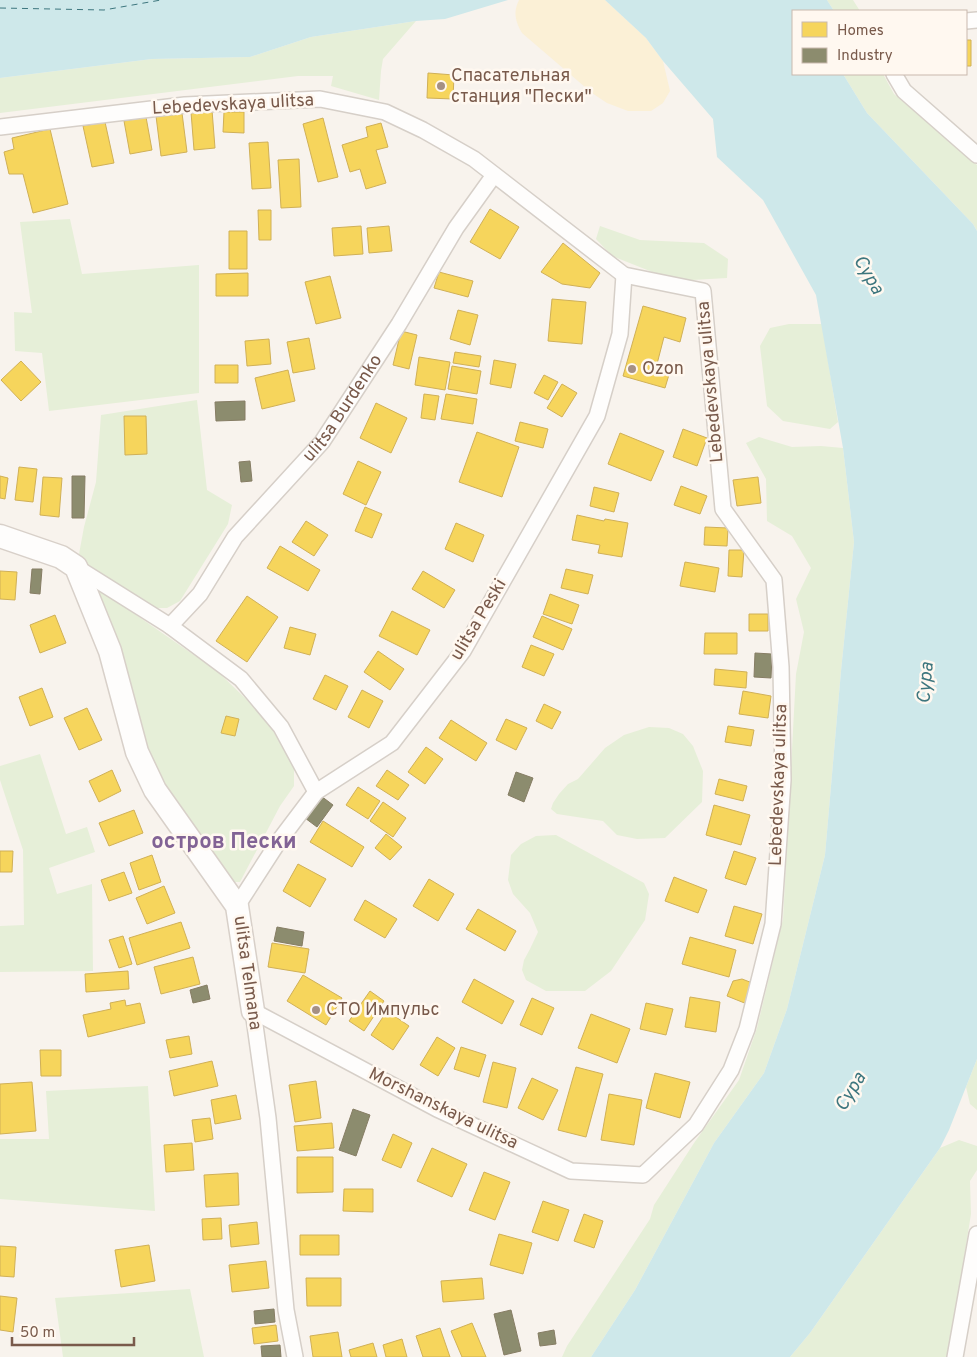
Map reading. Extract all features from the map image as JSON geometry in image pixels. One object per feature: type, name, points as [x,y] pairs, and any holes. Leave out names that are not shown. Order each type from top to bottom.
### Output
[{"type":"street","points":[[895,75],[904,91],[977,155]]},
{"type":"street","name":"Lebedevskaya ulitsa","points":[[0,127],[185,105],[320,98],[385,112],[423,130],[474,159],[624,274],[702,291],[723,509],[774,580],[781,667],[783,780],[773,924],[747,1029],[731,1070],[696,1125],[643,1175]]},
{"type":"street","name":"ulitsa Burdenko","points":[[170,626],[200,594],[235,537],[322,442],[399,324],[456,228],[494,175]]},
{"type":"street","name":"ulitsa Peski","points":[[237,906],[279,841],[316,792],[392,744],[463,651],[597,416],[620,334],[624,274]]},
{"type":"street","points":[[0,536],[61,556],[170,626],[241,679],[281,727],[316,792]]},
{"type":"street","name":"ulitsa Telmana","points":[[76,567],[110,651],[137,752],[155,790],[237,906],[268,1118],[286,1310],[295,1357]]},
{"type":"street","name":"Morshanskaya ulitsa","points":[[253,1011],[437,1109],[571,1171],[643,1175]]},
{"type":"street","points":[[955,1357],[977,1234]]},
{"type":"green space","points":[[827,0],[853,0],[859,10],[833,10]]},
{"type":"green space","points":[[416,21],[383,59],[379,100],[331,86],[333,76],[298,76],[0,113],[0,78],[152,59],[250,57],[311,37]]},
{"type":"green space","points":[[844,75],[884,75],[894,94],[977,165],[977,231],[973,224],[867,113]]},
{"type":"green space","points":[[70,219],[82,274],[199,265],[199,393],[49,411],[42,353],[15,351],[14,312],[32,313],[20,222]]},
{"type":"green space","points":[[600,226],[640,240],[704,243],[728,259],[727,278],[675,281],[612,256],[596,239]]},
{"type":"green space","points":[[789,324],[822,324],[838,422],[830,429],[783,421],[767,406],[760,346],[770,328]]},
{"type":"green space","points":[[197,400],[207,490],[232,505],[228,524],[180,601],[167,608],[152,608],[88,567],[79,554],[96,482],[101,415]]},
{"type":"green space","points":[[759,437],[792,447],[821,446],[843,448],[854,542],[825,855],[787,1009],[764,1073],[714,1143],[635,1290],[591,1357],[562,1357],[567,1346],[650,1219],[654,1205],[694,1143],[739,1080],[757,1028],[783,919],[796,674],[804,632],[796,599],[811,568],[792,536],[767,521],[766,479],[746,443]]},
{"type":"green space","points":[[90,583],[217,671],[266,718],[294,768],[294,786],[280,806],[240,882],[231,882],[159,787]]},
{"type":"green space","points":[[649,727],[669,728],[683,734],[693,746],[703,771],[702,802],[665,838],[637,839],[617,835],[603,821],[557,814],[551,809],[559,794],[568,784],[578,779],[605,748],[624,735]]},
{"type":"green space","points":[[40,754],[66,834],[87,827],[95,852],[49,868],[57,894],[92,884],[93,971],[0,972],[0,926],[24,925],[23,850],[0,780],[0,766]]},
{"type":"green space","points":[[556,835],[644,883],[649,894],[645,920],[611,971],[585,991],[546,991],[526,980],[522,970],[524,960],[538,932],[530,913],[513,894],[508,880],[511,855],[521,844],[536,836]]},
{"type":"green space","points":[[977,1059],[977,1110],[970,1104],[966,1087]]},
{"type":"green space","points":[[148,1086],[155,1211],[0,1199],[0,1139],[49,1139],[46,1091]]},
{"type":"green space","points":[[959,1140],[977,1146],[977,1170],[970,1181],[971,1214],[948,1357],[790,1357],[810,1333],[940,1148]]},
{"type":"green space","points":[[190,1289],[204,1357],[63,1357],[55,1298]]},
{"type":"sand","points":[[519,0],[605,0],[646,38],[663,61],[670,91],[663,103],[651,111],[628,111],[607,103],[592,93],[522,33],[516,16]]},
{"type":"water","points":[[0,0],[508,0],[445,19],[416,21],[311,37],[250,57],[152,59],[0,78]]},
{"type":"water","name":"Сура","points":[[605,0],[827,0],[833,10],[792,10],[792,75],[844,75],[867,113],[973,224],[977,231],[977,1059],[940,1148],[810,1333],[790,1357],[591,1357],[635,1290],[714,1143],[764,1073],[787,1009],[825,855],[854,542],[843,448],[816,295],[763,200],[717,157],[713,119],[663,61],[646,38]]},
{"type":"building: Homes","points":[[967,40],[971,40],[971,66],[967,66]]},
{"type":"building: Homes","name":"Спасательная станция \"Пески\"","points":[[428,73],[454,75],[453,99],[427,98]]},
{"type":"building: Homes","points":[[212,110],[215,148],[194,150],[191,112]]},
{"type":"building: Homes","points":[[224,112],[244,112],[244,133],[223,132]]},
{"type":"building: Homes","points":[[182,113],[187,152],[161,156],[156,116]]},
{"type":"building: Homes","points":[[146,117],[152,150],[130,154],[124,121]]},
{"type":"building: Homes","points":[[323,118],[338,177],[318,182],[303,124]]},
{"type":"building: Homes","points":[[105,122],[114,163],[92,167],[83,126]]},
{"type":"building: Homes","points":[[381,123],[388,147],[376,150],[386,183],[366,189],[360,169],[350,172],[342,145],[368,137],[366,127]]},
{"type":"building: Homes","points":[[50,129],[68,204],[33,213],[23,174],[9,174],[4,152],[14,149],[12,138]]},
{"type":"building: Homes","points":[[268,142],[271,188],[252,189],[249,143]]},
{"type":"building: Homes","points":[[299,159],[301,207],[281,208],[278,160]]},
{"type":"building: Homes","points":[[490,209],[519,227],[500,259],[470,242]]},
{"type":"building: Homes","points":[[258,210],[271,210],[271,240],[259,240]]},
{"type":"building: Homes","points":[[361,226],[363,254],[334,256],[332,228]]},
{"type":"building: Homes","points":[[389,226],[392,251],[369,253],[367,228]]},
{"type":"building: Homes","points":[[229,231],[247,231],[247,269],[229,269]]},
{"type":"building: Homes","points":[[563,243],[600,273],[590,288],[562,284],[541,272]]},
{"type":"building: Homes","points":[[439,272],[473,281],[468,297],[434,288]]},
{"type":"building: Homes","points":[[248,273],[248,296],[216,296],[216,274]]},
{"type":"building: Homes","points":[[330,276],[341,318],[316,324],[305,282]]},
{"type":"building: Homes","points":[[552,299],[586,302],[582,344],[548,341]]},
{"type":"building: Homes","points":[[643,306],[686,318],[680,342],[664,337],[657,364],[671,368],[665,388],[623,376]]},
{"type":"building: Homes","points":[[458,310],[478,315],[470,345],[450,339]]},
{"type":"building: Homes","points":[[401,331],[417,335],[409,369],[393,365]]},
{"type":"building: Homes","points":[[309,338],[315,369],[293,373],[287,342]]},
{"type":"building: Homes","points":[[269,339],[271,364],[247,366],[245,341]]},
{"type":"building: Homes","points":[[455,352],[481,356],[479,367],[453,363]]},
{"type":"building: Homes","points":[[419,357],[450,362],[445,390],[415,385]]},
{"type":"building: Homes","points":[[494,360],[516,364],[511,388],[490,384]]},
{"type":"building: Homes","points":[[21,361],[41,382],[21,401],[1,380]]},
{"type":"building: Homes","points":[[215,365],[238,365],[238,383],[215,383]]},
{"type":"building: Homes","points":[[452,366],[481,371],[477,394],[448,389]]},
{"type":"building: Homes","points":[[288,370],[295,401],[262,409],[255,378]]},
{"type":"building: Homes","points":[[544,375],[558,382],[548,400],[534,393]]},
{"type":"building: Homes","points":[[562,384],[577,393],[562,417],[547,408]]},
{"type":"building: Homes","points":[[424,394],[439,396],[435,420],[421,418]]},
{"type":"building: Homes","points":[[446,394],[477,399],[473,424],[441,419]]},
{"type":"building: Homes","points":[[376,403],[407,418],[391,453],[360,438]]},
{"type":"building: Homes","points":[[124,416],[146,416],[147,454],[125,455]]},
{"type":"building: Homes","points":[[520,422],[548,429],[543,448],[515,441]]},
{"type":"building: Homes","points":[[683,429],[707,438],[697,466],[673,457]]},
{"type":"building: Homes","points":[[477,432],[519,447],[502,497],[459,482]]},
{"type":"building: Homes","points":[[620,433],[664,451],[651,481],[608,464]]},
{"type":"building: Homes","points":[[358,461],[381,472],[366,505],[343,494]]},
{"type":"building: Homes","points":[[19,467],[37,469],[33,502],[15,500]]},
{"type":"building: Homes","points":[[0,476],[8,478],[5,499],[0,498]]},
{"type":"building: Homes","points":[[43,477],[62,478],[59,517],[40,515]]},
{"type":"building: Homes","points":[[758,477],[761,503],[737,506],[733,480]]},
{"type":"building: Homes","points":[[681,486],[707,496],[700,514],[674,505]]},
{"type":"building: Homes","points":[[594,487],[619,493],[614,512],[590,506]]},
{"type":"building: Homes","points":[[365,507],[382,514],[372,538],[355,531]]},
{"type":"building: Homes","points":[[577,515],[604,521],[605,519],[628,523],[622,557],[598,553],[600,545],[572,540]]},
{"type":"building: Homes","points":[[306,521],[328,535],[314,556],[292,542]]},
{"type":"building: Homes","points":[[456,523],[484,535],[473,562],[445,549]]},
{"type":"building: Homes","points":[[705,527],[728,528],[727,546],[704,545]]},
{"type":"building: Homes","points":[[280,546],[320,570],[308,591],[267,568]]},
{"type":"building: Homes","points":[[729,550],[744,550],[742,577],[728,576]]},
{"type":"building: Homes","points":[[685,562],[719,568],[715,592],[680,586]]},
{"type":"building: Homes","points":[[566,569],[593,575],[588,594],[561,588]]},
{"type":"building: Homes","points":[[0,571],[17,572],[15,600],[0,599]]},
{"type":"building: Homes","points":[[423,571],[455,590],[444,608],[412,589]]},
{"type":"building: Homes","points":[[550,594],[579,605],[572,624],[543,614]]},
{"type":"building: Homes","points":[[247,596],[278,617],[247,662],[216,641]]},
{"type":"building: Homes","points":[[392,611],[430,630],[417,655],[379,636]]},
{"type":"building: Homes","points":[[749,614],[768,614],[768,631],[749,631]]},
{"type":"building: Homes","points":[[55,615],[66,643],[40,653],[30,625]]},
{"type":"building: Homes","points":[[542,616],[572,629],[563,650],[533,637]]},
{"type":"building: Homes","points":[[290,627],[316,634],[310,655],[284,648]]},
{"type":"building: Homes","points":[[705,633],[737,633],[737,654],[704,654]]},
{"type":"building: Homes","points":[[531,645],[554,654],[544,676],[522,667]]},
{"type":"building: Homes","points":[[378,651],[404,669],[390,690],[364,672]]},
{"type":"building: Homes","points":[[715,669],[747,672],[746,688],[714,685]]},
{"type":"building: Homes","points":[[325,675],[348,686],[336,710],[313,699]]},
{"type":"building: Homes","points":[[42,688],[53,717],[30,726],[19,697]]},
{"type":"building: Homes","points":[[362,690],[383,701],[369,728],[348,717]]},
{"type":"building: Homes","points":[[743,691],[771,696],[768,718],[739,714]]},
{"type":"building: Homes","points":[[544,704],[561,712],[552,729],[536,721]]},
{"type":"building: Homes","points":[[87,708],[102,740],[79,750],[64,718]]},
{"type":"building: Homes","points":[[226,716],[239,719],[235,736],[221,733]]},
{"type":"building: Homes","points":[[506,719],[527,728],[516,750],[496,740]]},
{"type":"building: Homes","points":[[451,720],[487,743],[476,761],[439,738]]},
{"type":"building: Homes","points":[[728,726],[754,730],[751,746],[725,742]]},
{"type":"building: Homes","points":[[426,747],[443,759],[425,784],[408,772]]},
{"type":"building: Homes","points":[[112,770],[121,791],[99,802],[89,781]]},
{"type":"building: Homes","points":[[387,770],[409,785],[398,800],[376,786]]},
{"type":"building: Homes","points":[[719,779],[747,786],[743,801],[715,794]]},
{"type":"building: Homes","points":[[358,787],[380,801],[368,819],[346,805]]},
{"type":"building: Homes","points":[[383,802],[406,818],[393,837],[370,821]]},
{"type":"building: Homes","points":[[714,805],[750,815],[741,845],[706,835]]},
{"type":"building: Homes","points":[[134,810],[143,833],[109,846],[99,823]]},
{"type":"building: Homes","points":[[323,821],[364,847],[352,867],[310,842]]},
{"type":"building: Homes","points":[[386,834],[402,847],[390,860],[375,848]]},
{"type":"building: Homes","points":[[0,851],[13,851],[12,872],[0,872]]},
{"type":"building: Homes","points":[[734,851],[756,858],[746,885],[725,878]]},
{"type":"building: Homes","points":[[152,855],[161,882],[139,890],[130,863]]},
{"type":"building: Homes","points":[[298,864],[326,879],[310,907],[283,891]]},
{"type":"building: Homes","points":[[124,872],[132,893],[109,901],[101,880]]},
{"type":"building: Homes","points":[[674,877],[707,890],[698,913],[665,901]]},
{"type":"building: Homes","points":[[429,879],[454,894],[438,921],[413,906]]},
{"type":"building: Homes","points":[[164,886],[175,913],[147,924],[136,898]]},
{"type":"building: Homes","points":[[365,900],[397,919],[385,938],[354,920]]},
{"type":"building: Homes","points":[[734,906],[762,914],[753,944],[725,936]]},
{"type":"building: Homes","points":[[478,909],[516,931],[505,951],[466,929]]},
{"type":"building: Homes","points":[[181,922],[190,948],[137,965],[129,938]]},
{"type":"building: Homes","points":[[123,936],[132,964],[119,968],[109,940]]},
{"type":"building: Homes","points":[[690,937],[736,950],[729,977],[682,964]]},
{"type":"building: Homes","points":[[272,943],[309,949],[305,973],[268,967]]},
{"type":"building: Homes","points":[[193,957],[200,984],[161,994],[154,967]]},
{"type":"building: Homes","points":[[128,971],[129,989],[86,992],[85,974]]},
{"type":"building: Homes","points":[[303,975],[342,998],[326,1025],[287,1001]]},
{"type":"building: Homes","points":[[474,979],[514,1001],[502,1024],[462,1002]]},
{"type":"building: Homes","points":[[742,979],[755,984],[747,1004],[727,996],[733,981]]},
{"type":"building: Homes","points":[[370,991],[384,1001],[364,1031],[349,1021]]},
{"type":"building: Homes","points":[[690,997],[720,1002],[716,1032],[685,1027]]},
{"type":"building: Homes","points":[[532,998],[554,1008],[542,1035],[520,1025]]},
{"type":"building: Homes","points":[[125,1000],[126,1006],[140,1003],[145,1023],[88,1037],[83,1015],[111,1009],[110,1003]]},
{"type":"building: Homes","points":[[646,1003],[673,1009],[666,1035],[640,1029]]},
{"type":"building: Homes","points":[[387,1011],[409,1026],[393,1050],[371,1035]]},
{"type":"building: Homes","points":[[591,1014],[630,1029],[617,1063],[578,1048]]},
{"type":"building: Homes","points":[[189,1036],[192,1054],[170,1058],[166,1040]]},
{"type":"building: Homes","points":[[437,1037],[455,1048],[438,1076],[420,1065]]},
{"type":"building: Homes","points":[[461,1047],[486,1055],[479,1077],[454,1069]]},
{"type":"building: Homes","points":[[40,1050],[61,1050],[61,1076],[41,1076]]},
{"type":"building: Homes","points":[[212,1061],[218,1086],[174,1096],[169,1071]]},
{"type":"building: Homes","points":[[493,1062],[516,1068],[507,1108],[483,1102]]},
{"type":"building: Homes","points":[[576,1067],[603,1074],[586,1137],[558,1130]]},
{"type":"building: Homes","points":[[655,1073],[690,1082],[680,1118],[646,1108]]},
{"type":"building: Homes","points":[[532,1078],[558,1090],[543,1120],[518,1108]]},
{"type":"building: Homes","points":[[316,1081],[321,1118],[295,1122],[289,1085]]},
{"type":"building: Homes","points":[[32,1082],[36,1131],[0,1134],[0,1084]]},
{"type":"building: Homes","points":[[609,1094],[642,1100],[634,1145],[601,1140]]},
{"type":"building: Homes","points":[[236,1095],[241,1119],[215,1124],[211,1100]]},
{"type":"building: Homes","points":[[210,1118],[213,1139],[195,1142],[192,1120]]},
{"type":"building: Homes","points":[[332,1123],[334,1148],[297,1151],[294,1126]]},
{"type":"building: Homes","points":[[393,1134],[412,1143],[401,1168],[382,1160]]},
{"type":"building: Homes","points":[[192,1143],[194,1170],[166,1172],[164,1145]]},
{"type":"building: Homes","points":[[432,1148],[467,1164],[452,1197],[417,1181]]},
{"type":"building: Homes","points":[[297,1157],[333,1157],[333,1192],[297,1193]]},
{"type":"building: Homes","points":[[484,1172],[510,1182],[495,1220],[469,1210]]},
{"type":"building: Homes","points":[[238,1173],[239,1205],[206,1207],[204,1175]]},
{"type":"building: Homes","points":[[344,1189],[373,1189],[373,1212],[343,1211]]},
{"type":"building: Homes","points":[[543,1201],[569,1210],[558,1241],[532,1232]]},
{"type":"building: Homes","points":[[584,1214],[603,1221],[594,1248],[574,1241]]},
{"type":"building: Homes","points":[[221,1218],[222,1239],[203,1240],[202,1219]]},
{"type":"building: Homes","points":[[257,1222],[259,1244],[231,1247],[229,1225]]},
{"type":"building: Homes","points":[[499,1234],[532,1243],[523,1274],[490,1265]]},
{"type":"building: Homes","points":[[300,1235],[339,1235],[339,1255],[300,1255]]},
{"type":"building: Homes","points":[[149,1245],[155,1281],[121,1287],[115,1250]]},
{"type":"building: Homes","points":[[0,1246],[16,1247],[14,1277],[0,1276]]},
{"type":"building: Homes","points":[[266,1261],[269,1288],[232,1292],[229,1265]]},
{"type":"building: Homes","points":[[306,1278],[341,1278],[341,1306],[307,1306]]},
{"type":"building: Homes","points":[[482,1278],[484,1299],[443,1302],[441,1281]]},
{"type":"building: Homes","points":[[0,1296],[17,1298],[13,1332],[0,1330]]},
{"type":"building: Homes","points":[[472,1323],[486,1357],[462,1357],[451,1331]]},
{"type":"building: Homes","points":[[276,1325],[278,1341],[254,1344],[252,1328]]},
{"type":"building: Homes","points":[[440,1328],[450,1357],[423,1357],[416,1336]]},
{"type":"building: Homes","points":[[338,1332],[342,1357],[313,1357],[310,1336]]},
{"type":"building: Homes","points":[[402,1339],[407,1357],[386,1357],[383,1345]]},
{"type":"building: Homes","points":[[373,1343],[377,1357],[351,1357],[349,1350]]},
{"type":"building: Industry","points":[[245,401],[245,420],[216,421],[215,402]]},
{"type":"building: Industry","points":[[250,461],[252,481],[241,482],[239,462]]},
{"type":"building: Industry","points":[[72,476],[85,476],[84,518],[72,518]]},
{"type":"building: Industry","points":[[32,569],[42,569],[40,594],[30,593]]},
{"type":"building: Industry","points":[[755,653],[772,654],[771,678],[754,677]]},
{"type":"building: Industry","points":[[516,772],[533,778],[524,802],[508,795]]},
{"type":"building: Industry","points":[[321,796],[333,805],[317,827],[305,818]]},
{"type":"building: Industry","points":[[277,927],[304,932],[302,946],[274,941]]},
{"type":"building: Industry","points":[[207,985],[210,999],[193,1003],[190,990]]},
{"type":"building: Industry","points":[[353,1109],[370,1115],[356,1156],[339,1150]]},
{"type":"building: Industry","points":[[274,1309],[275,1322],[255,1324],[254,1311]]},
{"type":"building: Industry","points":[[511,1310],[521,1351],[504,1355],[494,1314]]},
{"type":"building: Industry","points":[[554,1330],[556,1344],[540,1346],[538,1333]]},
{"type":"building: Industry","points":[[280,1345],[281,1357],[262,1357],[261,1346]]},
{"type":"ferry route","points":[[0,8],[104,10],[161,0]]},
{"type":"place","name":"Спасательная станция \"Пески\"","points":[[441,86]]},
{"type":"place","name":"Ozon","points":[[632,369]]},
{"type":"place","name":"СТО Импульс","points":[[316,1010]]},
{"type":"district","name":"остров Пески","points":[[224,842]]}]
